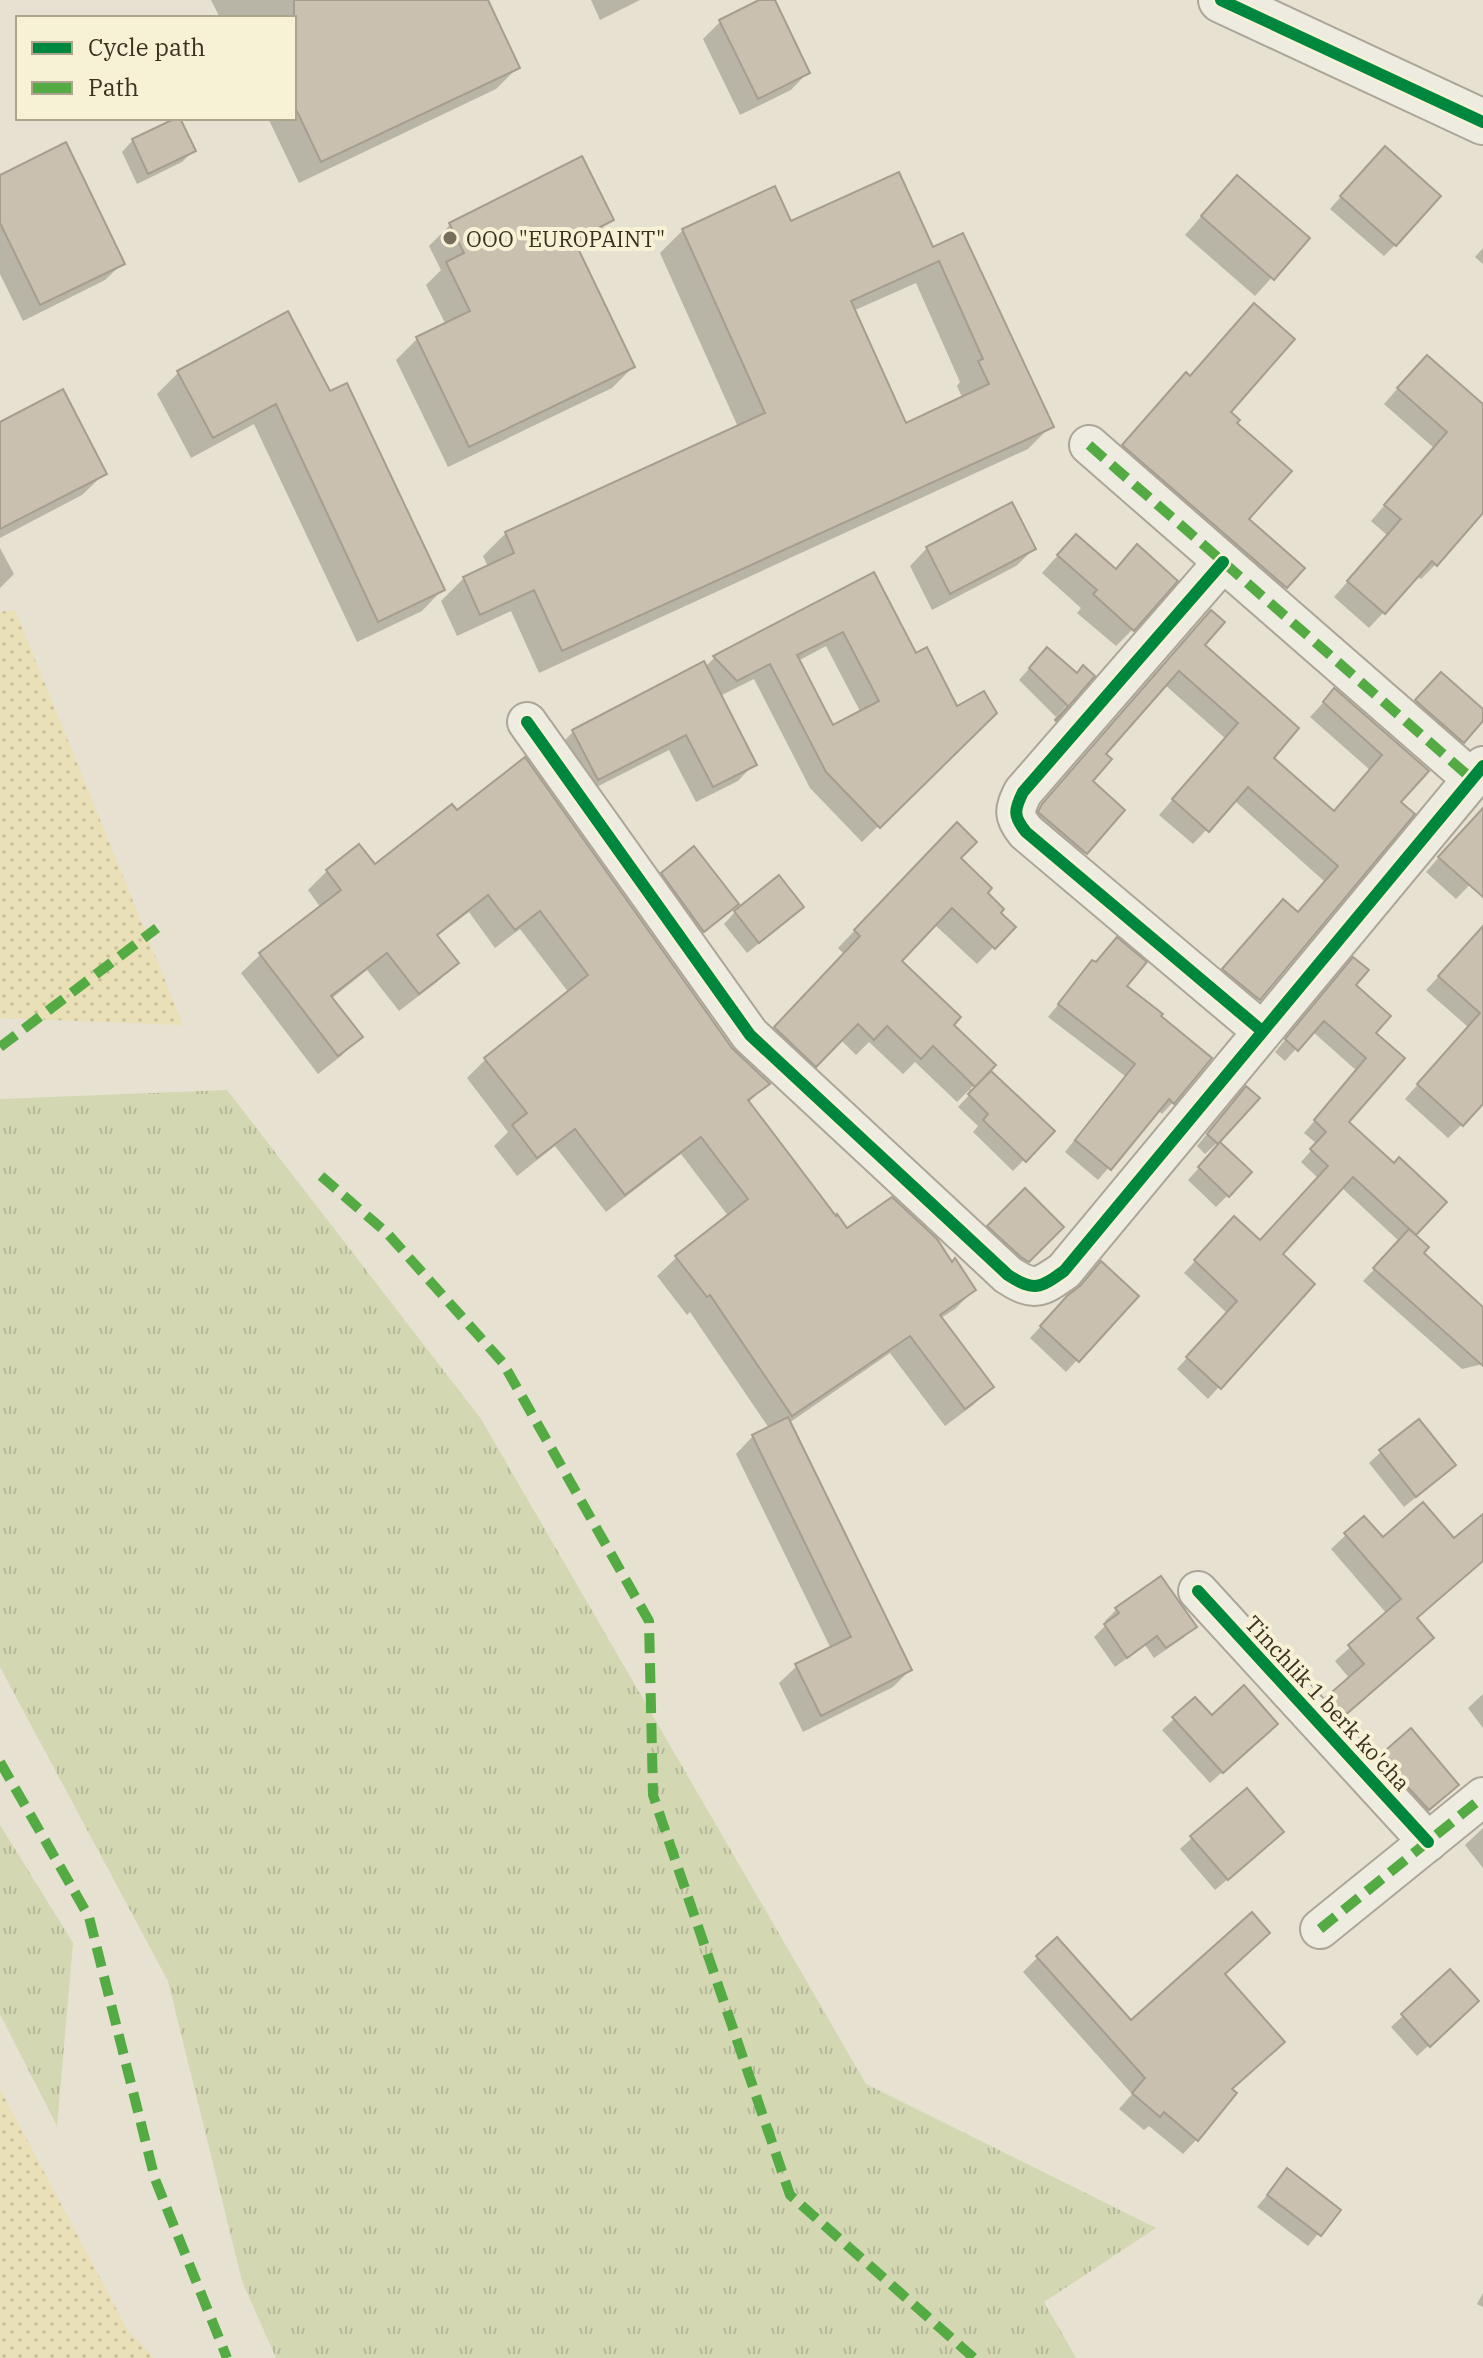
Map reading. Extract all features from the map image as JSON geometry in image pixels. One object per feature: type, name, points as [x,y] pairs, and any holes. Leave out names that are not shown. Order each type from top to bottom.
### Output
[{"type":"street","points":[[1221,0],[1483,122]]},
{"type":"street","points":[[527,722],[750,1035],[997,1265],[1025,1286],[1045,1285],[1064,1271],[1478,772],[1223,562],[1089,445]]},
{"type":"street","points":[[1223,562],[1023,792],[1016,806],[1017,821],[1026,832],[1262,1031]]},
{"type":"street","name":"Tinchlik 1 berk ko'cha","points":[[1198,1591],[1428,1842]]},
{"type":"street","points":[[1320,1929],[1483,1797]]},
{"type":"green space","points":[[227,1090],[481,1419],[866,2084],[1156,2228],[1044,2302],[1076,2358],[276,2358],[242,2281],[168,1981],[0,1667],[0,1099]]},
{"type":"green space","points":[[0,1825],[73,1943],[57,2126],[0,2014]]},
{"type":"sand","points":[[15,610],[183,1025],[0,1018],[0,612]]},
{"type":"sand","points":[[0,2089],[128,2331],[154,2358],[0,2358]]},
{"type":"building","points":[[294,0],[488,0],[520,68],[321,162],[296,109]]},
{"type":"building","points":[[759,0],[775,0],[810,73],[758,99],[719,20]]},
{"type":"building","points":[[172,120],[181,120],[196,151],[148,174],[132,139]]},
{"type":"building","points":[[66,142],[125,264],[40,305],[0,223],[0,175]]},
{"type":"building","points":[[1385,146],[1441,196],[1396,246],[1340,196]]},
{"type":"building","points":[[582,156],[614,220],[574,240],[635,367],[469,447],[416,337],[470,311],[446,262],[464,253],[449,223]]},
{"type":"building","points":[[899,172],[933,247],[963,233],[1054,427],[562,651],[534,590],[480,615],[463,577],[514,553],[505,532],[765,413],[682,229],[775,186],[791,221]],"holes":[[[939,261],[983,359],[978,361],[989,384],[906,423],[851,301]]]},
{"type":"building","points":[[1237,175],[1310,238],[1274,280],[1201,216]]},
{"type":"building","points":[[1254,303],[1295,339],[1231,412],[1240,420],[1237,423],[1292,471],[1249,519],[1305,568],[1287,588],[1122,445],[1186,372],[1190,376]]},
{"type":"building","points":[[288,311],[330,391],[347,383],[445,590],[378,622],[276,404],[213,438],[177,371]]},
{"type":"building","points":[[1427,355],[1483,404],[1483,513],[1437,566],[1432,561],[1385,614],[1347,581],[1401,519],[1384,505],[1447,432],[1397,388]]},
{"type":"building","points":[[63,389],[107,474],[0,529],[0,422]]},
{"type":"building","points":[[1012,502],[1036,549],[950,594],[926,547]]},
{"type":"building","points":[[1076,534],[1116,569],[1137,544],[1178,581],[1134,631],[1093,594],[1097,590],[1057,555]]},
{"type":"building","points":[[874,572],[916,653],[927,647],[957,706],[984,691],[997,713],[880,828],[826,772],[770,664],[737,681],[713,656]],"holes":[[[843,632],[879,701],[833,725],[797,655]]]},
{"type":"building","points":[[1211,610],[1225,622],[1205,645],[1299,728],[1274,758],[1334,811],[1382,755],[1323,702],[1334,688],[1429,771],[1401,802],[1415,814],[1260,1000],[1222,969],[1283,899],[1298,912],[1338,866],[1248,787],[1209,832],[1172,799],[1238,723],[1179,671],[1106,754],[1112,759],[1093,781],[1125,810],[1087,854],[1038,812]]},
{"type":"building","points":[[1047,647],[1077,673],[1083,665],[1095,676],[1056,721],[1068,706],[1029,668]]},
{"type":"building","points":[[704,661],[757,765],[713,787],[686,735],[598,780],[572,730]]},
{"type":"building","points":[[1441,672],[1483,709],[1483,721],[1464,743],[1415,700]]},
{"type":"building","points":[[525,757],[732,1048],[770,1084],[748,1100],[836,1216],[847,1228],[892,1197],[937,1239],[952,1262],[955,1258],[976,1290],[940,1315],[994,1387],[965,1409],[910,1336],[792,1416],[710,1295],[707,1297],[675,1256],[748,1199],[701,1137],[625,1195],[575,1129],[537,1158],[512,1125],[527,1113],[484,1058],[588,975],[540,911],[515,930],[488,895],[437,935],[459,963],[419,994],[387,953],[331,996],[363,1037],[338,1056],[259,953],[341,890],[326,870],[359,844],[375,864],[452,804],[457,810]]},
{"type":"building","points":[[1483,808],[1483,897],[1438,857]]},
{"type":"building","points":[[957,822],[977,842],[961,858],[992,888],[988,893],[1004,909],[1001,913],[1016,927],[995,949],[952,908],[902,961],[961,1017],[954,1025],[996,1065],[975,1087],[933,1046],[921,1059],[887,1026],[874,1040],[858,1024],[816,1067],[774,1027],[860,936],[854,930]]},
{"type":"building","points":[[694,846],[739,904],[704,932],[661,873]]},
{"type":"building","points":[[779,875],[804,907],[759,943],[734,911]]},
{"type":"building","points":[[1483,926],[1483,1104],[1463,1126],[1417,1084],[1480,1013],[1438,976]]},
{"type":"building","points":[[1117,937],[1147,962],[1127,986],[1212,1058],[1174,1104],[1169,1099],[1111,1170],[1075,1140],[1135,1064],[1058,1004],[1092,960],[1096,962]]},
{"type":"building","points":[[1353,957],[1369,970],[1356,985],[1391,1016],[1376,1033],[1405,1058],[1349,1122],[1394,1163],[1399,1157],[1447,1202],[1416,1235],[1353,1177],[1283,1254],[1315,1284],[1221,1389],[1186,1357],[1237,1301],[1194,1260],[1234,1216],[1260,1240],[1328,1166],[1310,1149],[1326,1132],[1314,1120],[1366,1058],[1324,1021],[1298,1051],[1285,1039]]},
{"type":"building","points":[[991,1071],[1055,1131],[1026,1162],[983,1120],[988,1114],[968,1094]]},
{"type":"building","points":[[1246,1086],[1260,1098],[1218,1144],[1207,1134]]},
{"type":"building","points":[[1220,1142],[1252,1172],[1229,1197],[1198,1167]]},
{"type":"building","points":[[1025,1188],[1064,1227],[1029,1262],[987,1226]]},
{"type":"building","points":[[1409,1229],[1429,1247],[1424,1253],[1483,1307],[1483,1366],[1373,1268]]},
{"type":"building","points":[[1101,1261],[1139,1296],[1079,1362],[1040,1326]]},
{"type":"building","points":[[788,1417],[912,1670],[821,1716],[795,1664],[851,1637],[752,1435]]},
{"type":"building","points":[[1419,1419],[1456,1465],[1416,1497],[1379,1450]]},
{"type":"building","points":[[1423,1502],[1454,1538],[1483,1514],[1483,1561],[1417,1618],[1434,1638],[1343,1717],[1325,1698],[1364,1664],[1348,1645],[1401,1599],[1344,1533],[1364,1516],[1383,1537]]},
{"type":"building","points":[[1161,1576],[1197,1627],[1166,1648],[1157,1636],[1127,1658],[1104,1624],[1119,1613],[1115,1608]]},
{"type":"building","points":[[1244,1685],[1278,1724],[1223,1773],[1172,1717],[1195,1697],[1212,1715]]},
{"type":"building","points":[[1411,1728],[1459,1785],[1429,1810],[1379,1756]]},
{"type":"building","points":[[1247,1788],[1284,1832],[1228,1880],[1190,1836]]},
{"type":"building","points":[[1252,1912],[1270,1933],[1225,1974],[1285,2042],[1232,2089],[1237,2093],[1198,2141],[1164,2112],[1160,2117],[1132,2093],[1145,2078],[1036,1956],[1057,1937],[1131,2020]]},
{"type":"building","points":[[1450,1969],[1479,2001],[1430,2047],[1401,2014]]},
{"type":"building","points":[[1287,2168],[1341,2210],[1321,2236],[1267,2195]]},
{"type":"marked path","points":[[1089,445],[1472,779]]},
{"type":"marked path","points":[[0,1047],[157,928]]},
{"type":"marked path","points":[[321,1176],[387,1233],[503,1363],[649,1621],[653,1795],[790,2195],[974,2358]]},
{"type":"marked path","points":[[0,1762],[89,1917],[155,2179],[227,2358]]},
{"type":"marked path","points":[[1320,1929],[1483,1797]]},
{"type":"cycle path","points":[[1221,0],[1483,122]]},
{"type":"cycle path","points":[[1223,562],[1023,792],[1016,813],[1026,832],[1262,1031]]},
{"type":"cycle path","points":[[527,722],[750,1035],[1008,1275],[1031,1286],[1043,1284],[1064,1271],[1483,766]]},
{"type":"cycle path","points":[[1198,1591],[1428,1842]]},
{"type":"place","name":"OOO \"EUROPAINT\"","points":[[450,238]]}]
